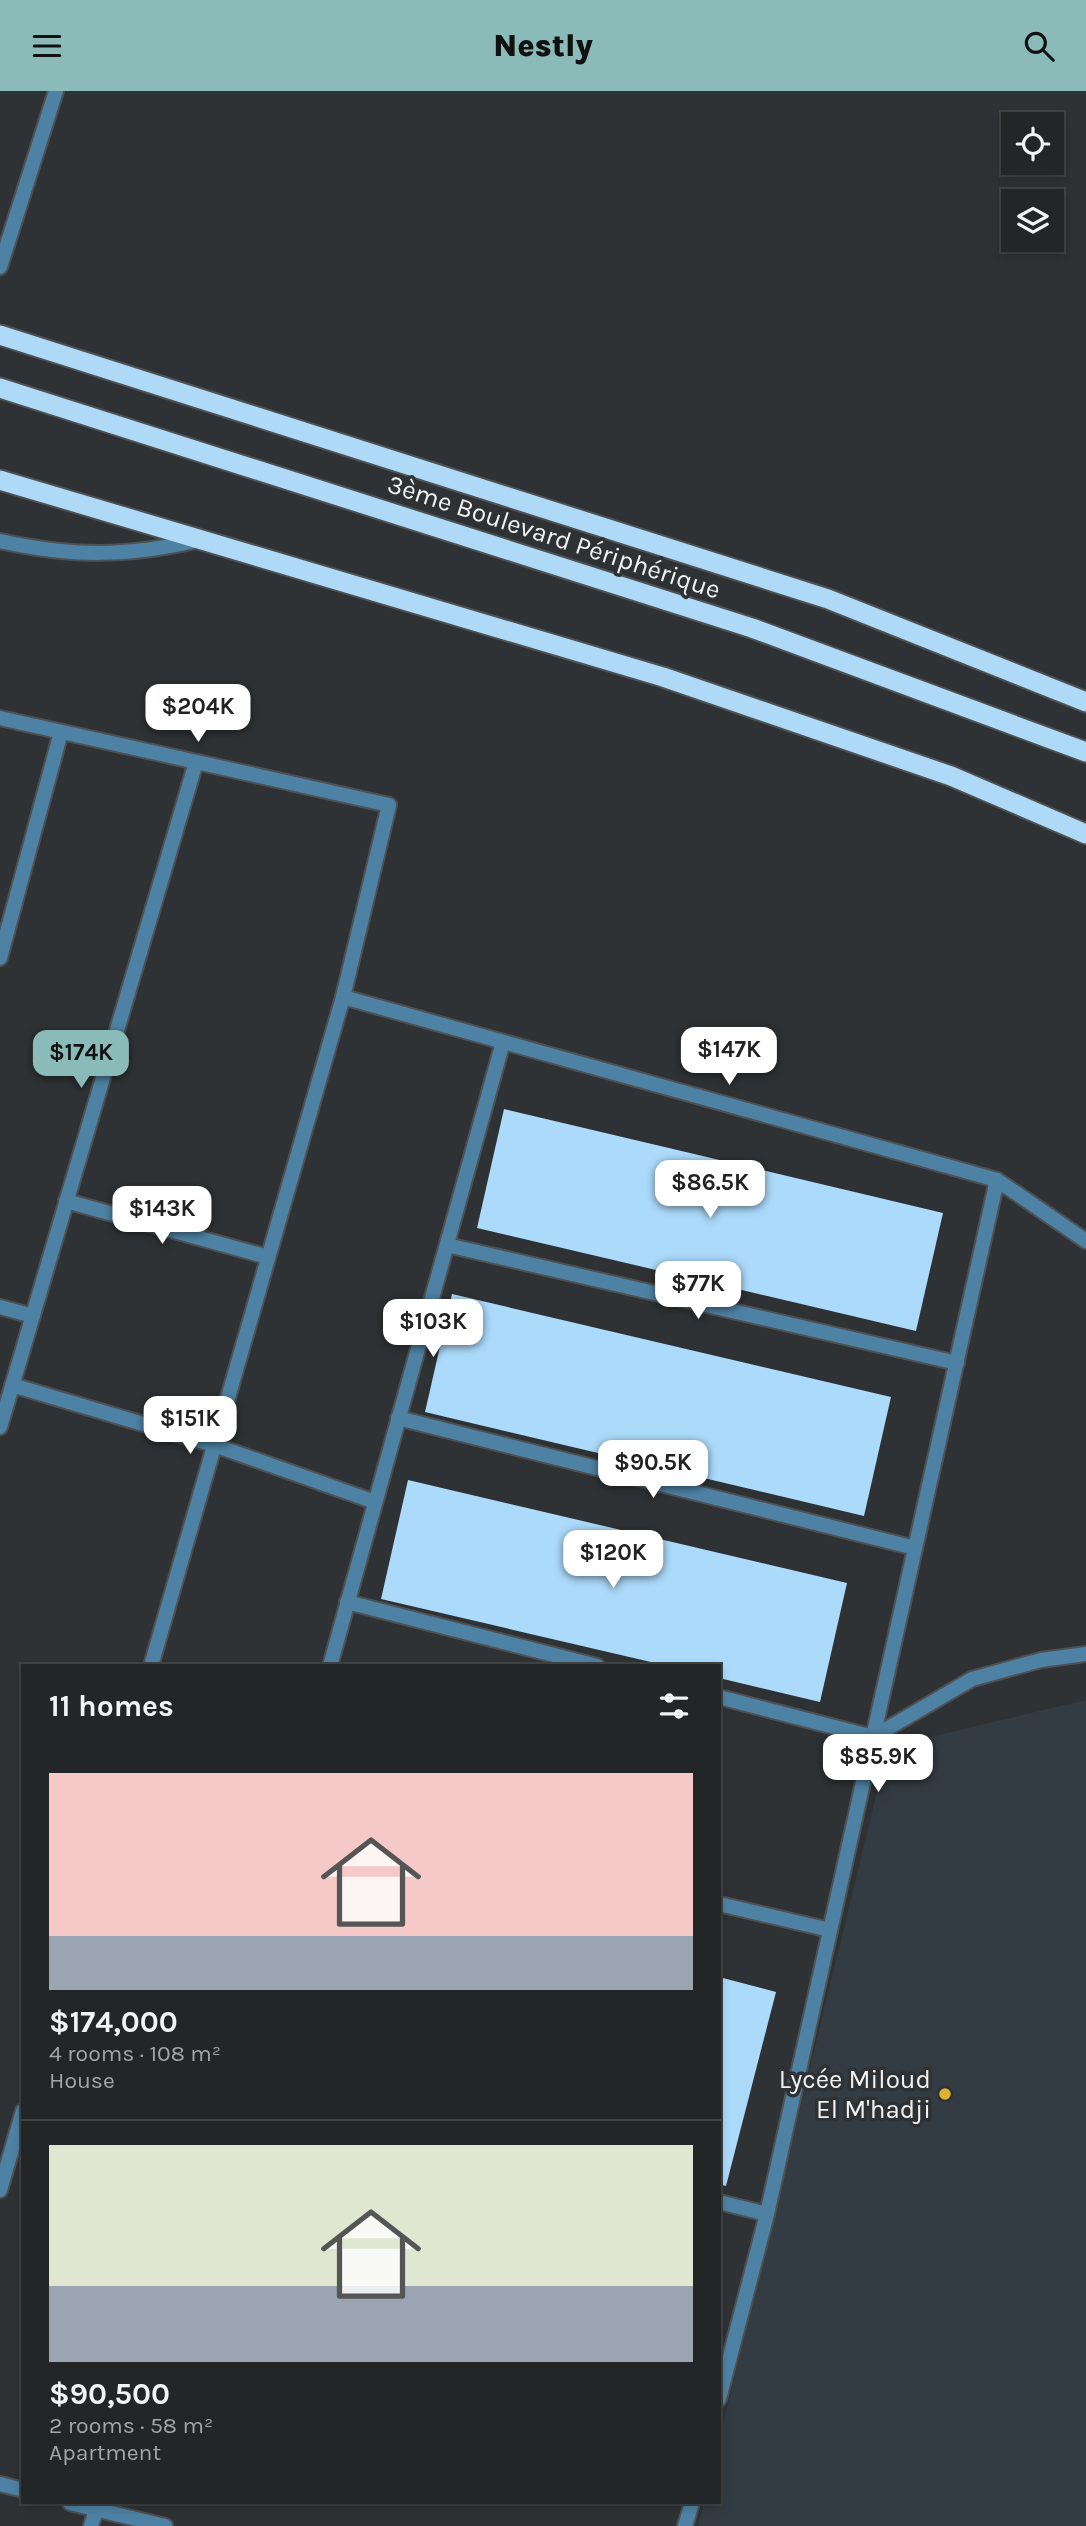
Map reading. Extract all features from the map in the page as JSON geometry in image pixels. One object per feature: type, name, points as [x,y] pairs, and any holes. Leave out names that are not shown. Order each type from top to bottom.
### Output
[{"type":"highway","points":[[0,335],[828,599],[1086,702]]},
{"type":"highway","name":"3ème Boulevard Périphérique","points":[[0,388],[752,628],[1086,752]]},
{"type":"highway","points":[[0,480],[663,677],[951,776],[1086,834]]},
{"type":"street","points":[[0,267],[57,91]]},
{"type":"street","points":[[0,541],[48,551],[100,555],[152,551],[203,539]]},
{"type":"street","points":[[0,718],[389,805],[343,997],[151,1664]]},
{"type":"street","points":[[0,958],[61,732]]},
{"type":"street","points":[[0,1427],[196,762]]},
{"type":"street","points":[[343,997],[997,1180],[1086,1241]]},
{"type":"street","points":[[331,1664],[503,1042]]},
{"type":"street","points":[[721,2391],[767,2214],[997,1180]]},
{"type":"street","points":[[66,1201],[268,1257]]},
{"type":"street","points":[[446,1245],[957,1363]]},
{"type":"street","points":[[0,1307],[33,1316]]},
{"type":"street","points":[[12,1385],[214,1445],[375,1501]]},
{"type":"street","points":[[398,1418],[915,1548]]},
{"type":"street","points":[[347,1602],[589,1664]]},
{"type":"street","points":[[721,1698],[873,1737],[972,1679],[1041,1660],[1086,1654]]},
{"type":"street","points":[[721,1904],[831,1930]]},
{"type":"street","points":[[0,2190],[21,2118]]},
{"type":"street","points":[[721,2202],[767,2214]]},
{"type":"street","points":[[0,2484],[21,2489]]},
{"type":"street","points":[[79,2504],[97,2506],[165,2526]]},
{"type":"street","points":[[685,2526],[691,2504]]},
{"type":"street","points":[[91,2526],[97,2506]]},
{"type":"shaded area","name":"Lycée Miloud El M'hadji","points":[[1086,1700],[1086,2526],[698,2526],[704,2504],[721,2504],[721,2433],[888,1747]]},
{"type":"building","points":[[504,1109],[943,1213],[916,1331],[477,1228]]},
{"type":"building","points":[[452,1294],[891,1397],[864,1516],[425,1412]]},
{"type":"building","points":[[408,1480],[847,1583],[820,1702],[721,1678],[721,1664],[659,1664],[381,1599]]},
{"type":"building","points":[[721,1978],[776,1992],[726,2186],[721,2185]]},
{"type":"place","name":"Lycée Miloud El M'hadji","points":[[945,2094]]}]
